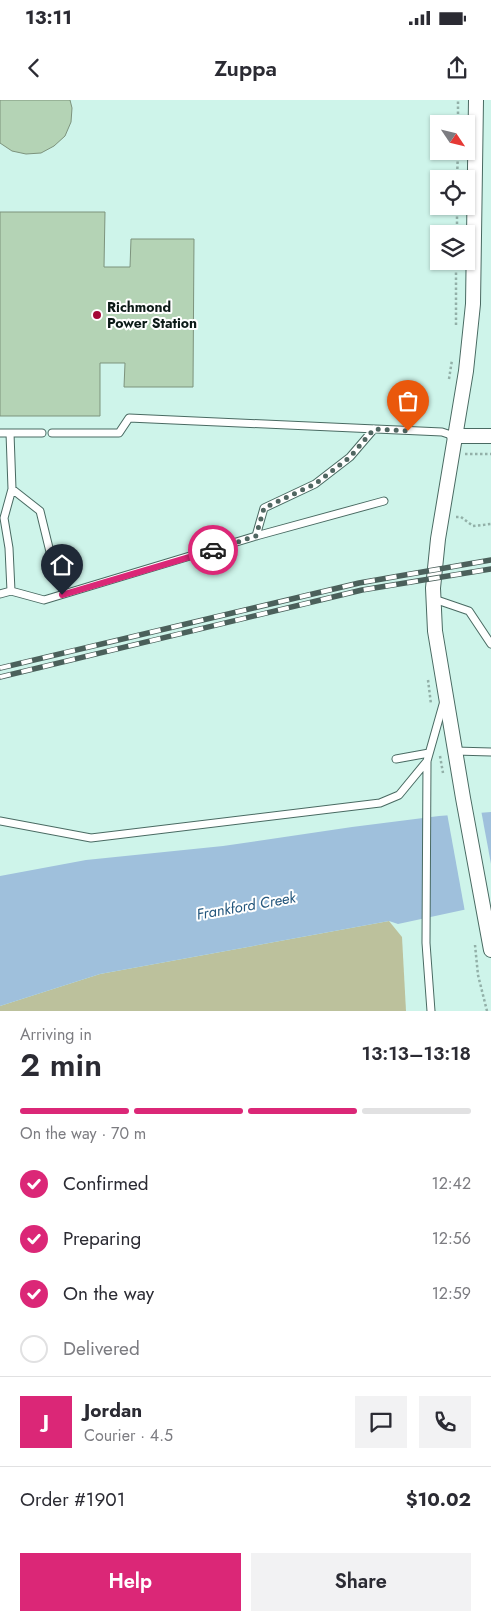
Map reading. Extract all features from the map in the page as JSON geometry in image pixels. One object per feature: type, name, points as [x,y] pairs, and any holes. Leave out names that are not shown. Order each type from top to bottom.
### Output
[{"type":"street","points":[[476,100],[473,304],[466,371],[441,518],[433,588],[435,631],[463,798],[480,936],[491,950]]},
{"type":"street","points":[[454,436],[491,436]]},
{"type":"lane","points":[[52,433],[119,433],[129,418],[442,432],[454,436]]},
{"type":"lane","points":[[256,536],[264,508],[315,484],[350,457],[374,429]]},
{"type":"lane","points":[[0,433],[42,433]]},
{"type":"lane","points":[[10,433],[12,489],[4,518],[9,548],[11,591]]},
{"type":"lane","points":[[12,489],[40,511],[51,556]]},
{"type":"lane","points":[[0,594],[11,591],[44,600],[256,536],[384,501]]},
{"type":"lane","points":[[434,599],[469,611],[491,644]]},
{"type":"lane","points":[[431,1011],[426,943],[427,761],[446,695]]},
{"type":"lane","points":[[455,751],[491,752]]},
{"type":"lane","points":[[396,759],[429,753]]},
{"type":"lane","points":[[0,821],[91,838],[380,803],[399,795],[427,761]]},
{"type":"path","points":[[458,100],[458,115]]},
{"type":"path","points":[[456,270],[456,334]]},
{"type":"path","points":[[449,383],[453,353]]},
{"type":"path","points":[[471,454],[491,454]]},
{"type":"path","points":[[441,518],[461,517],[473,526],[491,524]]},
{"type":"path","points":[[435,731],[444,775]]},
{"type":"path","points":[[480,936],[478,975],[487,1011]]},
{"type":"green space","points":[[389,921],[402,937],[406,1011],[0,1011],[0,1006],[100,974]]},
{"type":"water","name":"Frankford Creek","points":[[491,812],[491,904],[398,924],[389,921],[100,974],[0,1006],[0,876],[86,860],[223,846],[352,827],[439,816]]},
{"type":"pier","points":[[481,810],[491,864],[491,907],[465,912],[447,813]]},
{"type":"building","points":[[0,100],[70,100],[72,108],[71,122],[65,136],[54,146],[41,153],[26,154],[12,151],[0,143]]},
{"type":"building","name":"Richmond Power Station","points":[[0,212],[105,212],[104,267],[130,267],[131,239],[194,239],[193,387],[124,387],[125,363],[100,363],[100,416],[0,416]]},
{"type":"railway","points":[[0,668],[359,583],[491,560]]},
{"type":"railway","points":[[0,677],[362,590],[491,569]]},
{"type":"way so far","points":[[213,550],[256,536],[264,508],[315,484],[350,457],[374,429],[408,431]]},
{"type":"place","name":"Richmond Power Station","points":[[97,315]]},
{"type":"route","points":[[62,595],[213,550]]}]
